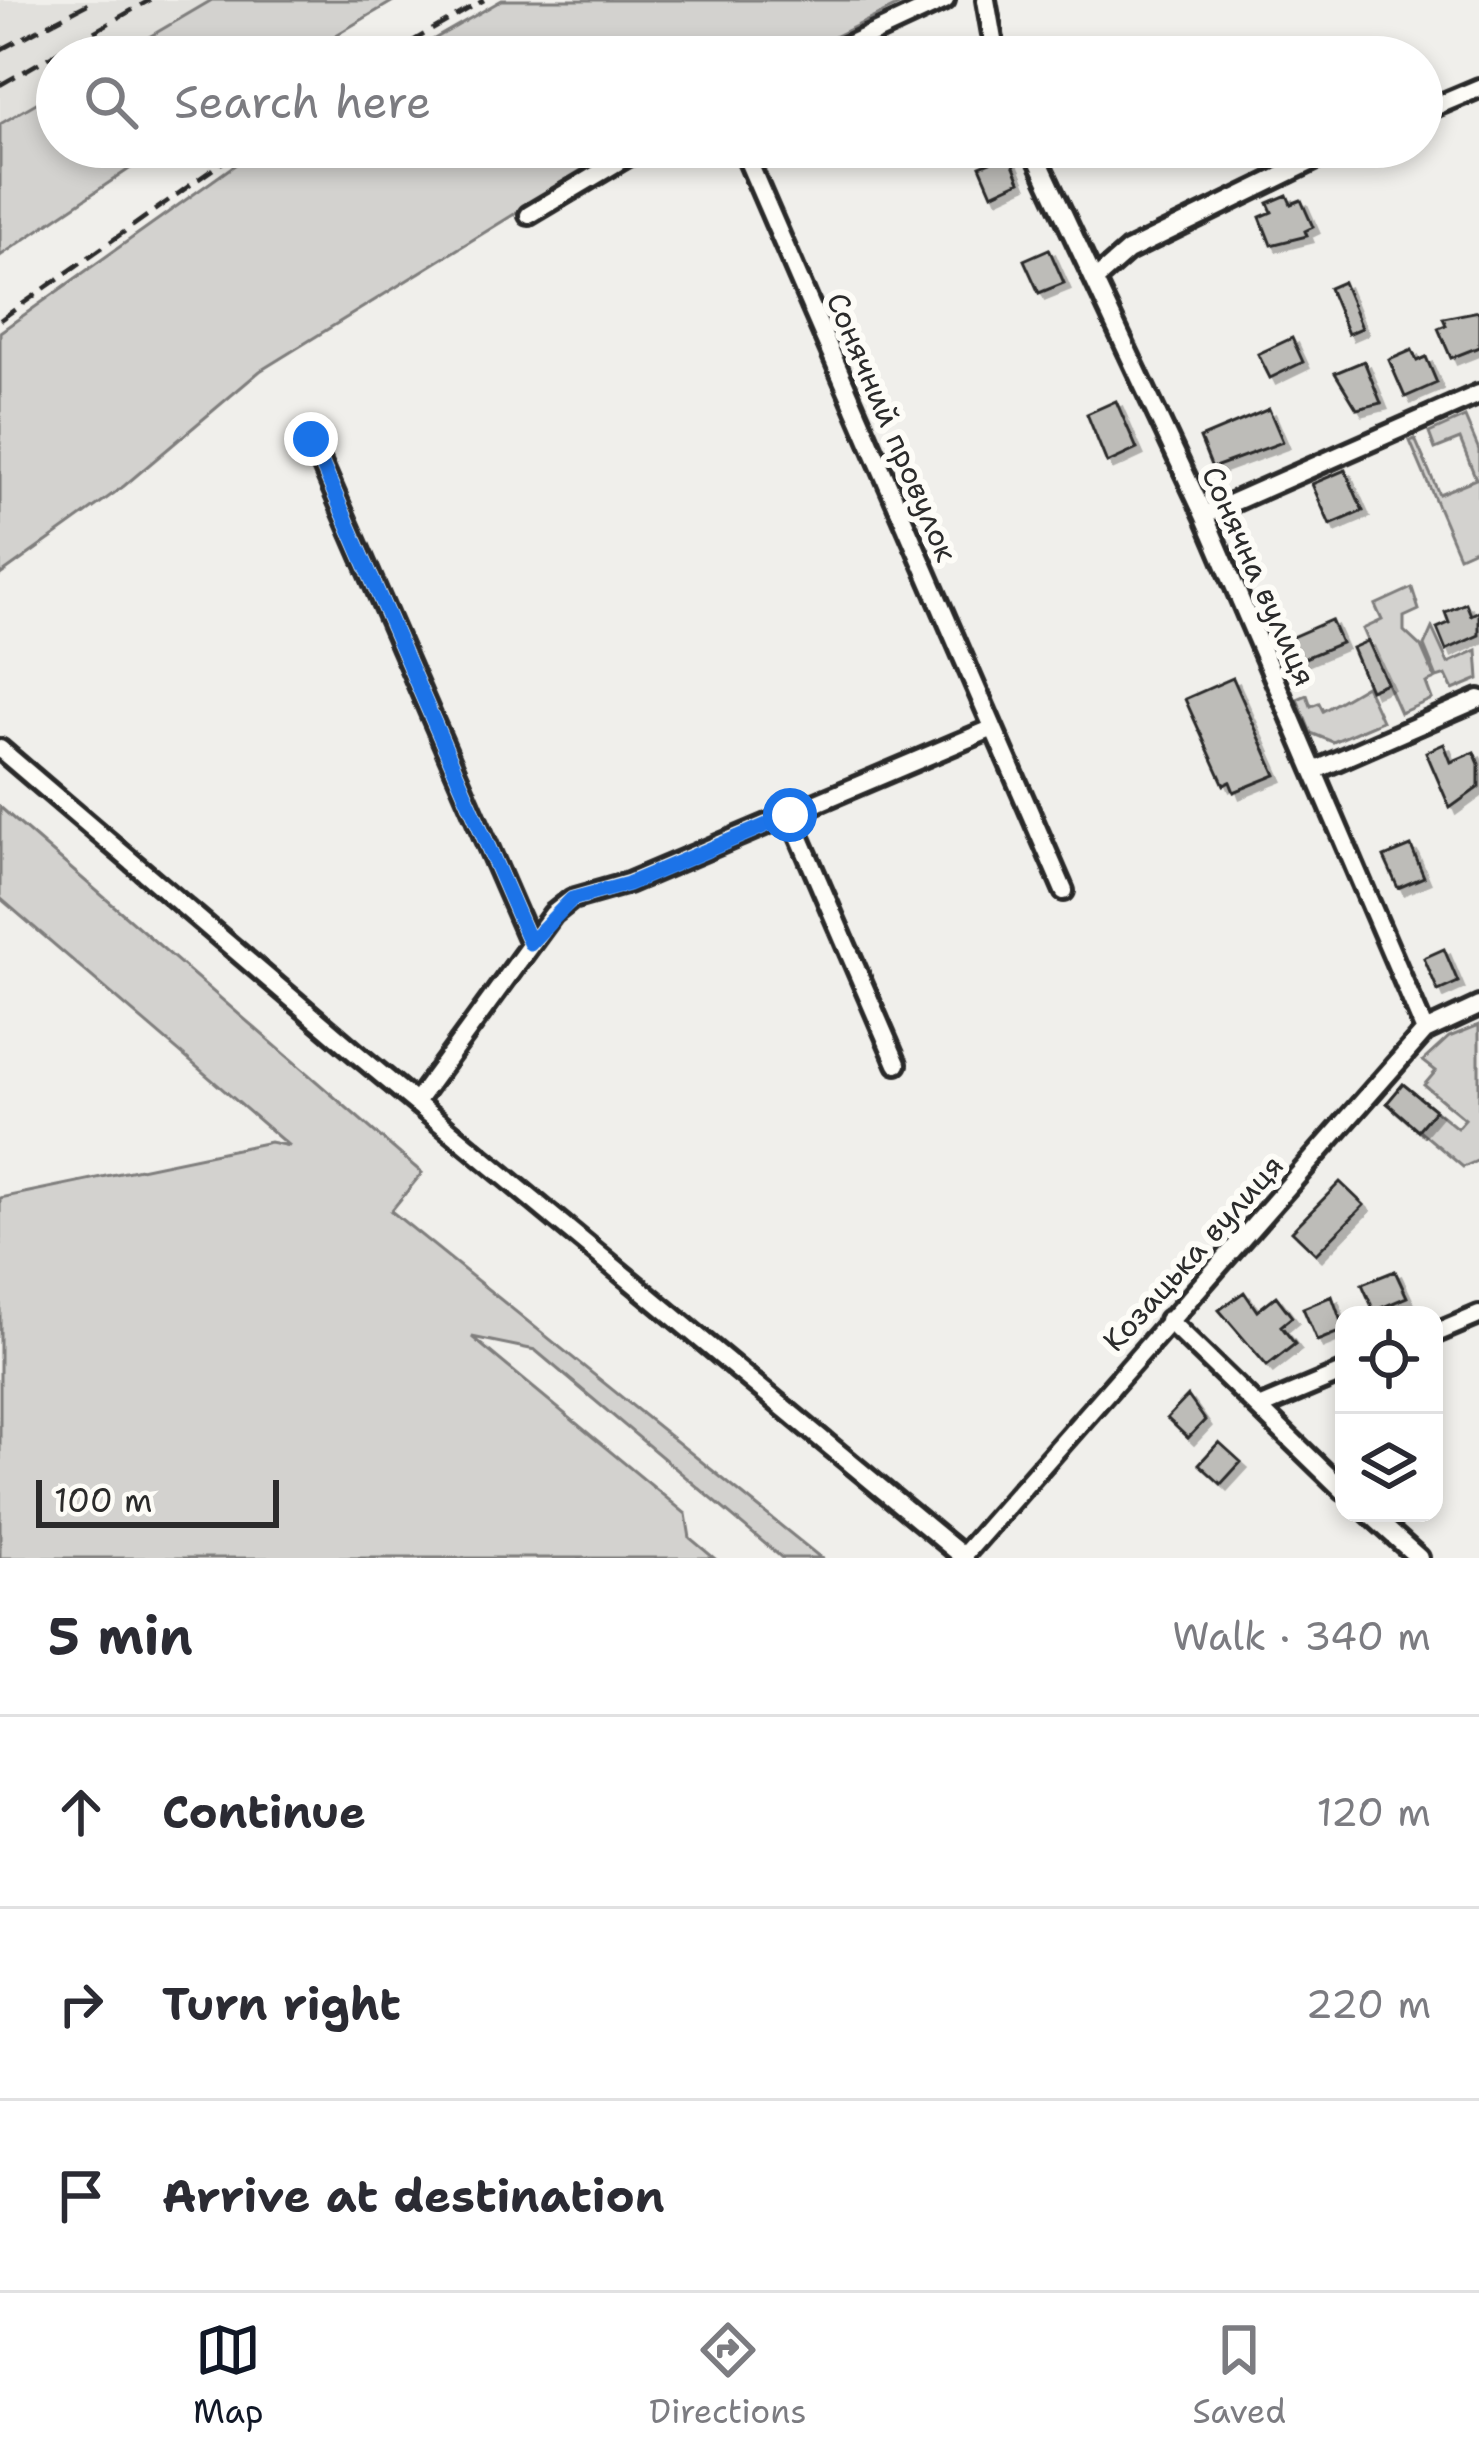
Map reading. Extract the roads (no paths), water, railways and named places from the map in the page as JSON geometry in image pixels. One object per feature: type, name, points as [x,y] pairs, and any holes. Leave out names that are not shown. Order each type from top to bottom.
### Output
[{"type":"street","points":[[867,36],[944,0]]},
{"type":"street","points":[[986,0],[992,36]]},
{"type":"street","points":[[1443,103],[1479,88]]},
{"type":"street","points":[[530,215],[609,168]]},
{"type":"street","name":"Сонячний провулок","points":[[751,168],[1064,891]]},
{"type":"street","name":"Сонячна вулиця","points":[[1042,168],[1204,515],[1425,1031]]},
{"type":"street","points":[[1095,280],[1128,251],[1298,168]]},
{"type":"street","points":[[1204,515],[1479,394]]},
{"type":"street","points":[[311,439],[530,943]]},
{"type":"street","points":[[1316,770],[1479,699]]},
{"type":"street","points":[[416,1102],[530,943],[572,899],[628,884],[991,729]]},
{"type":"street","points":[[0,749],[964,1557]]},
{"type":"street","points":[[790,815],[897,1064]]},
{"type":"street","name":"Козацька вулиця","points":[[964,1557],[1425,1031],[1479,1006]]},
{"type":"street","points":[[1443,1331],[1476,1318]]},
{"type":"street","points":[[1168,1321],[1335,1482]]},
{"type":"street","points":[[1261,1407],[1335,1376]]},
{"type":"street","points":[[1379,1522],[1419,1558]]},
{"type":"railway","points":[[0,50],[95,0]]},
{"type":"railway","points":[[86,36],[150,0]]},
{"type":"railway","points":[[421,36],[484,0]]},
{"type":"railway","points":[[0,85],[36,65]]},
{"type":"railway","points":[[0,320],[214,168]]}]
